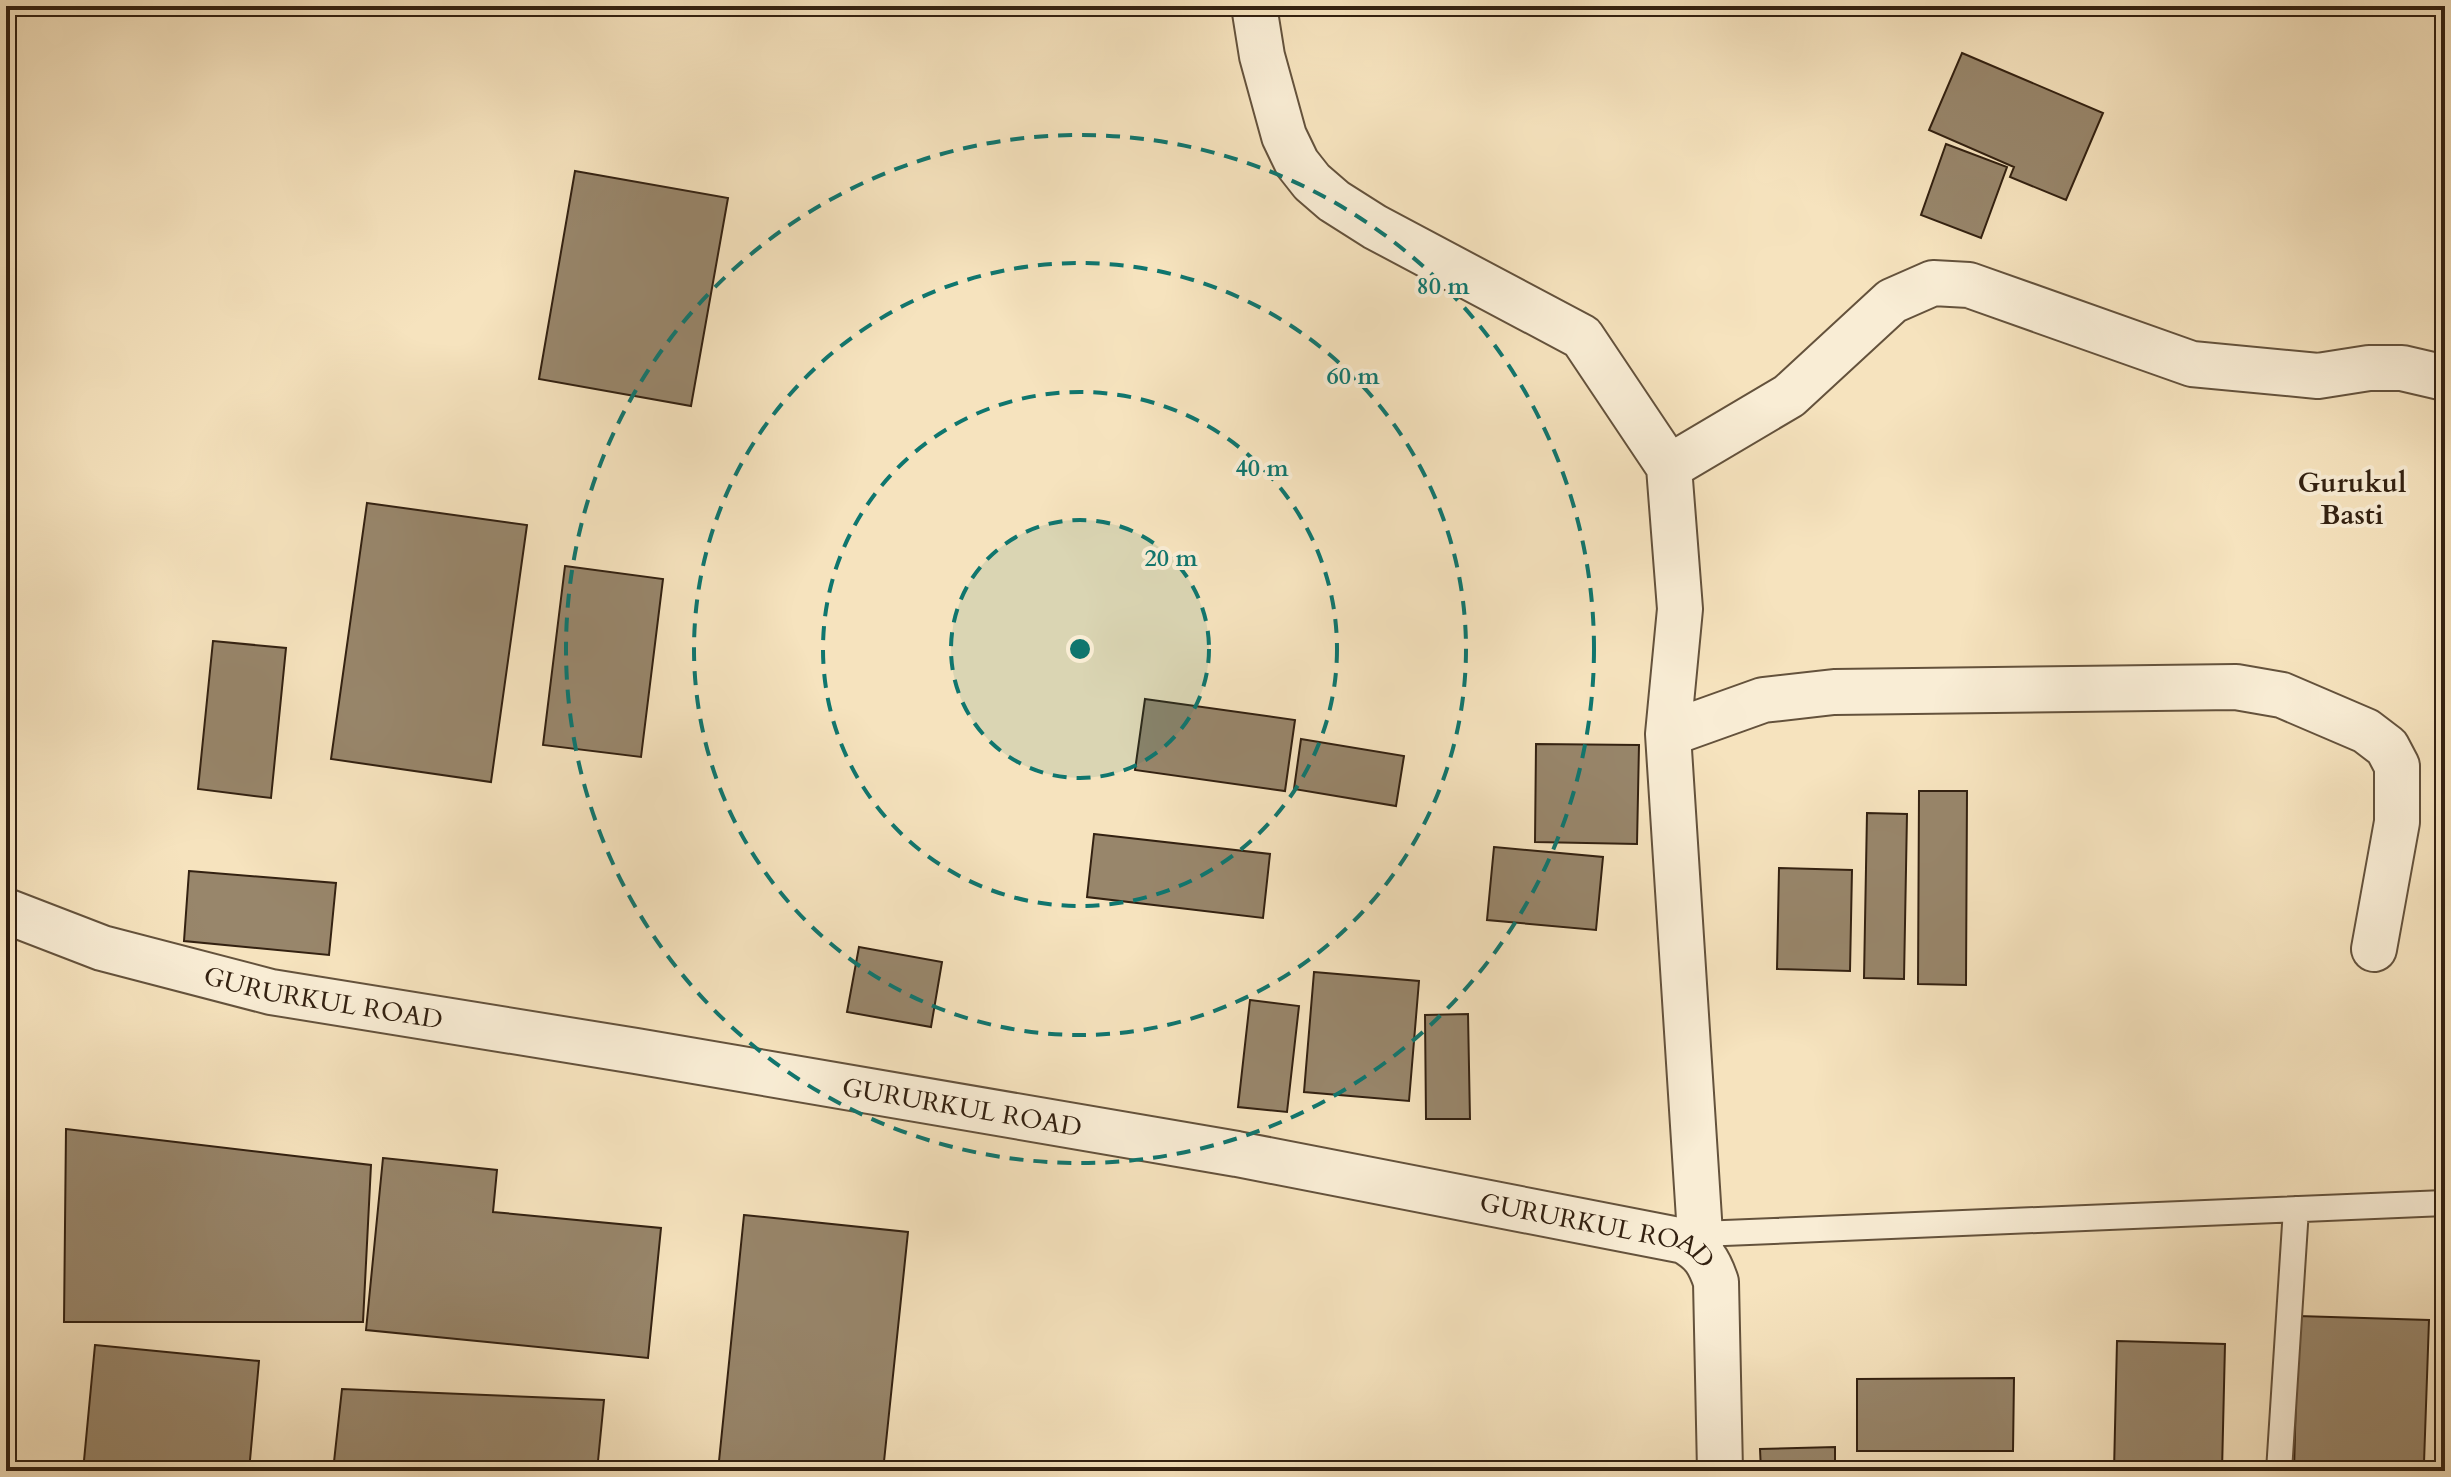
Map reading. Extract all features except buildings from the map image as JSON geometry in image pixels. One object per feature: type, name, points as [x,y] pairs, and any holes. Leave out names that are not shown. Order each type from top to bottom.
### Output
[{"type":"street","points":[[1254,6],[1262,56],[1284,136],[1297,163],[1312,182],[1334,201],[1375,227],[1582,337],[1669,467],[1680,609],[1668,734],[1700,1242]]},
{"type":"street","points":[[1669,467],[1789,396],[1892,301],[1933,283],[1969,285],[2192,364],[2318,376],[2369,368],[2402,368],[2445,378]]},
{"type":"street","points":[[1668,734],[1763,700],[1834,692],[2236,687],[2282,695],[2366,731],[2387,747],[2397,766],[2397,822],[2374,949]]},
{"type":"street","name":"GURURKUL ROAD","points":[[6,911],[102,948],[271,992],[1237,1154],[1700,1242],[1716,1282],[1720,1471]]},
{"type":"lane","points":[[1700,1242],[2445,1203]]},
{"type":"lane","points":[[2279,1471],[2296,1209]]},
{"type":"district","name":"Gurukul Basti","points":[[2352,499]]}]
